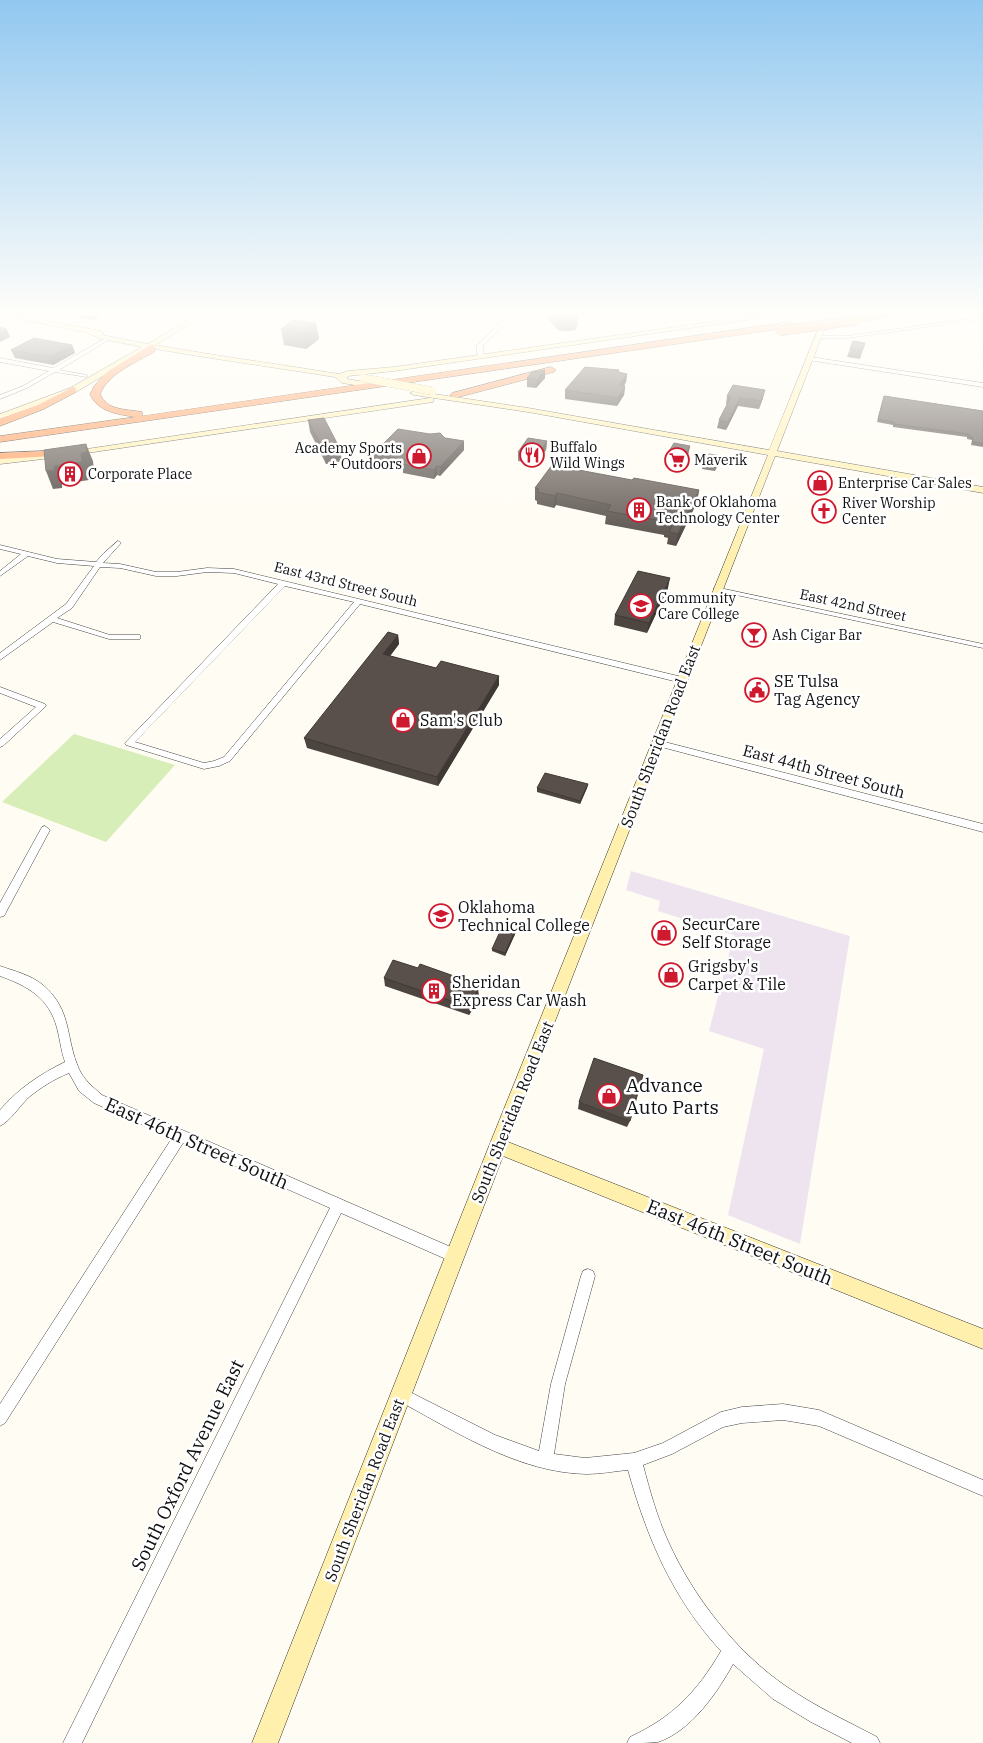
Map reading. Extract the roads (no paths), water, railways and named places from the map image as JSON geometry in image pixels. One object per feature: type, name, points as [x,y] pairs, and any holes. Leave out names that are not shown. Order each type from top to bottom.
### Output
[{"type":"highway","points":[[0,423],[41,407],[61,396]]},
{"type":"highway","points":[[96,396],[98,401],[107,408],[158,416]]},
{"type":"highway","points":[[0,439],[295,396]]},
{"type":"highway","points":[[0,444],[330,396]]},
{"type":"highway","points":[[0,456],[74,452]]},
{"type":"main road","points":[[0,417],[56,396]]},
{"type":"main road","points":[[431,396],[528,410],[983,490]]},
{"type":"main road","points":[[0,461],[74,452],[446,396]]},
{"type":"main road","points":[[467,396],[528,410]]},
{"type":"main road","name":"South Sheridan Road East","points":[[265,1743],[498,1146],[795,396]]},
{"type":"main road","name":"East 46th Street South","points":[[498,1146],[983,1339]]},
{"type":"street","points":[[0,657],[74,601],[105,555],[118,543]]},
{"type":"street","name":"East 43rd Street South","points":[[0,547],[57,561],[99,564],[166,574],[226,570],[283,582],[682,680]]},
{"type":"street","points":[[0,574],[26,554]]},
{"type":"street","points":[[283,582],[129,743],[204,766],[216,764],[227,759],[359,601]]},
{"type":"street","name":"East 42nd Street","points":[[718,589],[983,646]]},
{"type":"street","points":[[52,619],[109,637],[137,637]]},
{"type":"street","points":[[0,690],[42,706],[0,744]]},
{"type":"street","name":"East 44th Street South","points":[[657,742],[983,828]]},
{"type":"street","points":[[0,913],[45,830]]},
{"type":"street","name":"East 46th Street South","points":[[0,971],[38,988],[50,1000],[59,1012],[63,1024],[70,1066],[85,1088],[98,1099],[455,1256]]},
{"type":"street","points":[[0,1120],[33,1085],[70,1066]]},
{"type":"street","points":[[0,1418],[180,1136]]},
{"type":"street","name":"South Oxford Avenue East","points":[[72,1743],[338,1205]]},
{"type":"street","points":[[545,1460],[558,1384],[588,1276]]},
{"type":"street","points":[[402,1395],[508,1450],[545,1460],[586,1466],[634,1461],[667,1449],[721,1420],[742,1415],[783,1412],[819,1418],[983,1488]]},
{"type":"street","points":[[634,1461],[646,1505],[666,1557],[691,1598],[732,1650],[768,1684],[799,1706],[871,1743]]},
{"type":"street","points":[[636,1743],[653,1736],[693,1707],[705,1694],[732,1650]]},
{"type":"place","name":"Buffalo Wild Wings","points":[[532,455]]},
{"type":"place","name":"Academy Sports + Outdoors","points":[[419,456]]},
{"type":"place","name":"Maverik","points":[[677,460]]},
{"type":"place","name":"Corporate Place","points":[[70,474]]},
{"type":"place","name":"Enterprise Car Sales","points":[[820,483]]},
{"type":"place","name":"Bank of Oklahoma Technology Center","points":[[639,510]]},
{"type":"place","name":"River Worship Center","points":[[824,511]]},
{"type":"place","name":"Community Care College","points":[[641,606]]},
{"type":"place","name":"Ash Cigar Bar","points":[[754,635]]},
{"type":"place","name":"SE Tulsa Tag Agency","points":[[757,690]]},
{"type":"place","name":"Sam's Club","points":[[403,720]]},
{"type":"place","name":"Oklahoma Technical College","points":[[441,916]]},
{"type":"place","name":"SecurCare Self Storage","points":[[664,933]]},
{"type":"place","name":"Grigsby's Carpet & Tile","points":[[671,975]]},
{"type":"place","name":"Sheridan Express Car Wash","points":[[434,991]]},
{"type":"place","name":"Advance Auto Parts","points":[[609,1096]]}]
